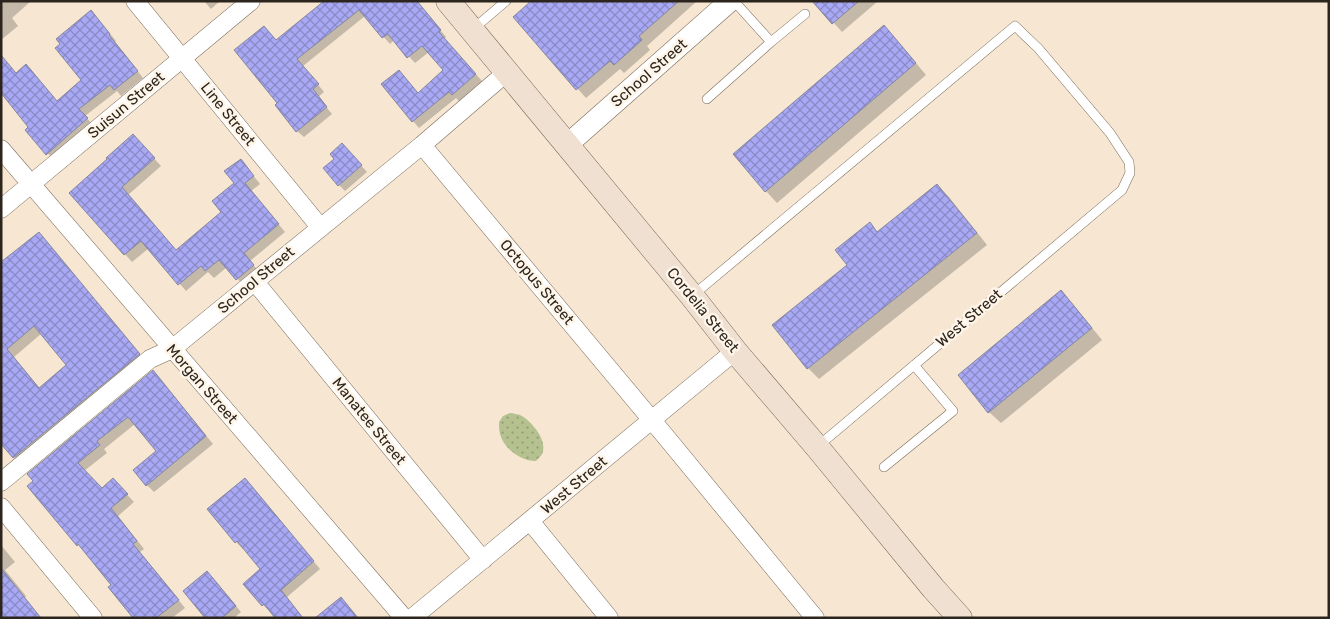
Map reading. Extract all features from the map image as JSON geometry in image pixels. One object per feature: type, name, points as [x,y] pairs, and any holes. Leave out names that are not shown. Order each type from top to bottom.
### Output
[{"type":"main road","name":"Cordelia Street","points":[[448,1],[692,296],[735,351],[960,618]]},
{"type":"street","name":"Line Street","points":[[135,1],[320,227]]},
{"type":"street","name":"Suisun Street","points":[[1,209],[251,1]]},
{"type":"street","name":"School Street","points":[[567,145],[732,1]]},
{"type":"street","name":"School Street","points":[[1,482],[150,359],[172,349],[255,282],[422,145],[507,72]]},
{"type":"street","name":"Octopus Street","points":[[422,145],[815,618]]},
{"type":"street","name":"Morgan Street","points":[[1,149],[404,618]]},
{"type":"street","name":"Manatee Street","points":[[255,282],[483,560]]},
{"type":"street","name":"West Street","points":[[412,618],[735,351]]},
{"type":"street","points":[[1,507],[93,618]]},
{"type":"street","points":[[530,521],[609,618]]},
{"type":"lane","points":[[472,30],[506,1]]},
{"type":"lane","points":[[732,1],[771,42]]},
{"type":"lane","points":[[707,99],[804,14]]},
{"type":"lane","name":"West Street","points":[[692,296],[1015,26],[1038,48],[1110,134],[1129,162],[1130,173],[1122,190],[817,447]]},
{"type":"lane","points":[[884,468],[952,411],[914,365]]},
{"type":"green space","points":[[510,413],[518,414],[531,423],[541,438],[543,444],[542,455],[536,461],[519,456],[505,445],[500,432],[499,422],[503,416]]},
{"type":"building","points":[[324,1],[417,1],[441,30],[439,32],[476,74],[452,95],[449,92],[412,122],[381,84],[399,70],[418,93],[443,70],[422,46],[407,58],[388,34],[382,38],[359,10],[297,59],[319,84],[313,89],[327,107],[296,132],[275,105],[277,103],[234,50],[264,26],[276,40]]},
{"type":"building","points":[[531,1],[679,1],[639,36],[642,40],[614,65],[610,61],[576,90],[513,17]]},
{"type":"building","points":[[812,1],[859,1],[832,24]]},
{"type":"building","points":[[91,10],[138,71],[114,90],[110,85],[79,109],[88,118],[46,155],[25,130],[28,127],[1,93],[1,55],[16,73],[26,64],[57,101],[81,80],[55,48],[60,44],[56,39]]},
{"type":"building","points":[[884,25],[916,63],[765,192],[733,154]]},
{"type":"building","points":[[133,134],[155,158],[122,187],[176,250],[221,212],[212,201],[234,183],[224,171],[241,159],[254,176],[245,183],[279,224],[244,253],[254,265],[236,280],[219,260],[205,271],[201,266],[178,285],[141,241],[124,255],[69,193]]},
{"type":"building","points":[[342,143],[362,165],[338,186],[323,168],[334,159],[330,154]]},
{"type":"building","points":[[937,184],[977,233],[807,369],[772,325],[847,265],[835,250],[870,222],[877,232]]},
{"type":"building","points":[[39,232],[140,354],[13,458],[1,444],[1,262]],"holes":[[[34,326],[66,365],[39,388],[7,349]]]},
{"type":"building","points":[[1061,290],[1092,328],[988,413],[958,375]]},
{"type":"building","points":[[153,370],[206,436],[146,486],[133,470],[156,451],[128,417],[97,441],[100,445],[78,463],[102,488],[113,478],[128,494],[111,508],[137,541],[133,544],[179,600],[156,618],[133,618],[108,587],[111,585],[27,486],[33,481],[27,474]]},
{"type":"building","points":[[245,478],[314,561],[281,590],[303,618],[275,618],[264,604],[262,606],[243,584],[260,569],[237,541],[235,543],[207,509]]},
{"type":"building","points":[[1,568],[41,618],[1,618]]},
{"type":"building","points":[[207,571],[236,606],[222,618],[205,618],[183,591]]},
{"type":"building","points":[[341,597],[358,618],[315,618]]}]
